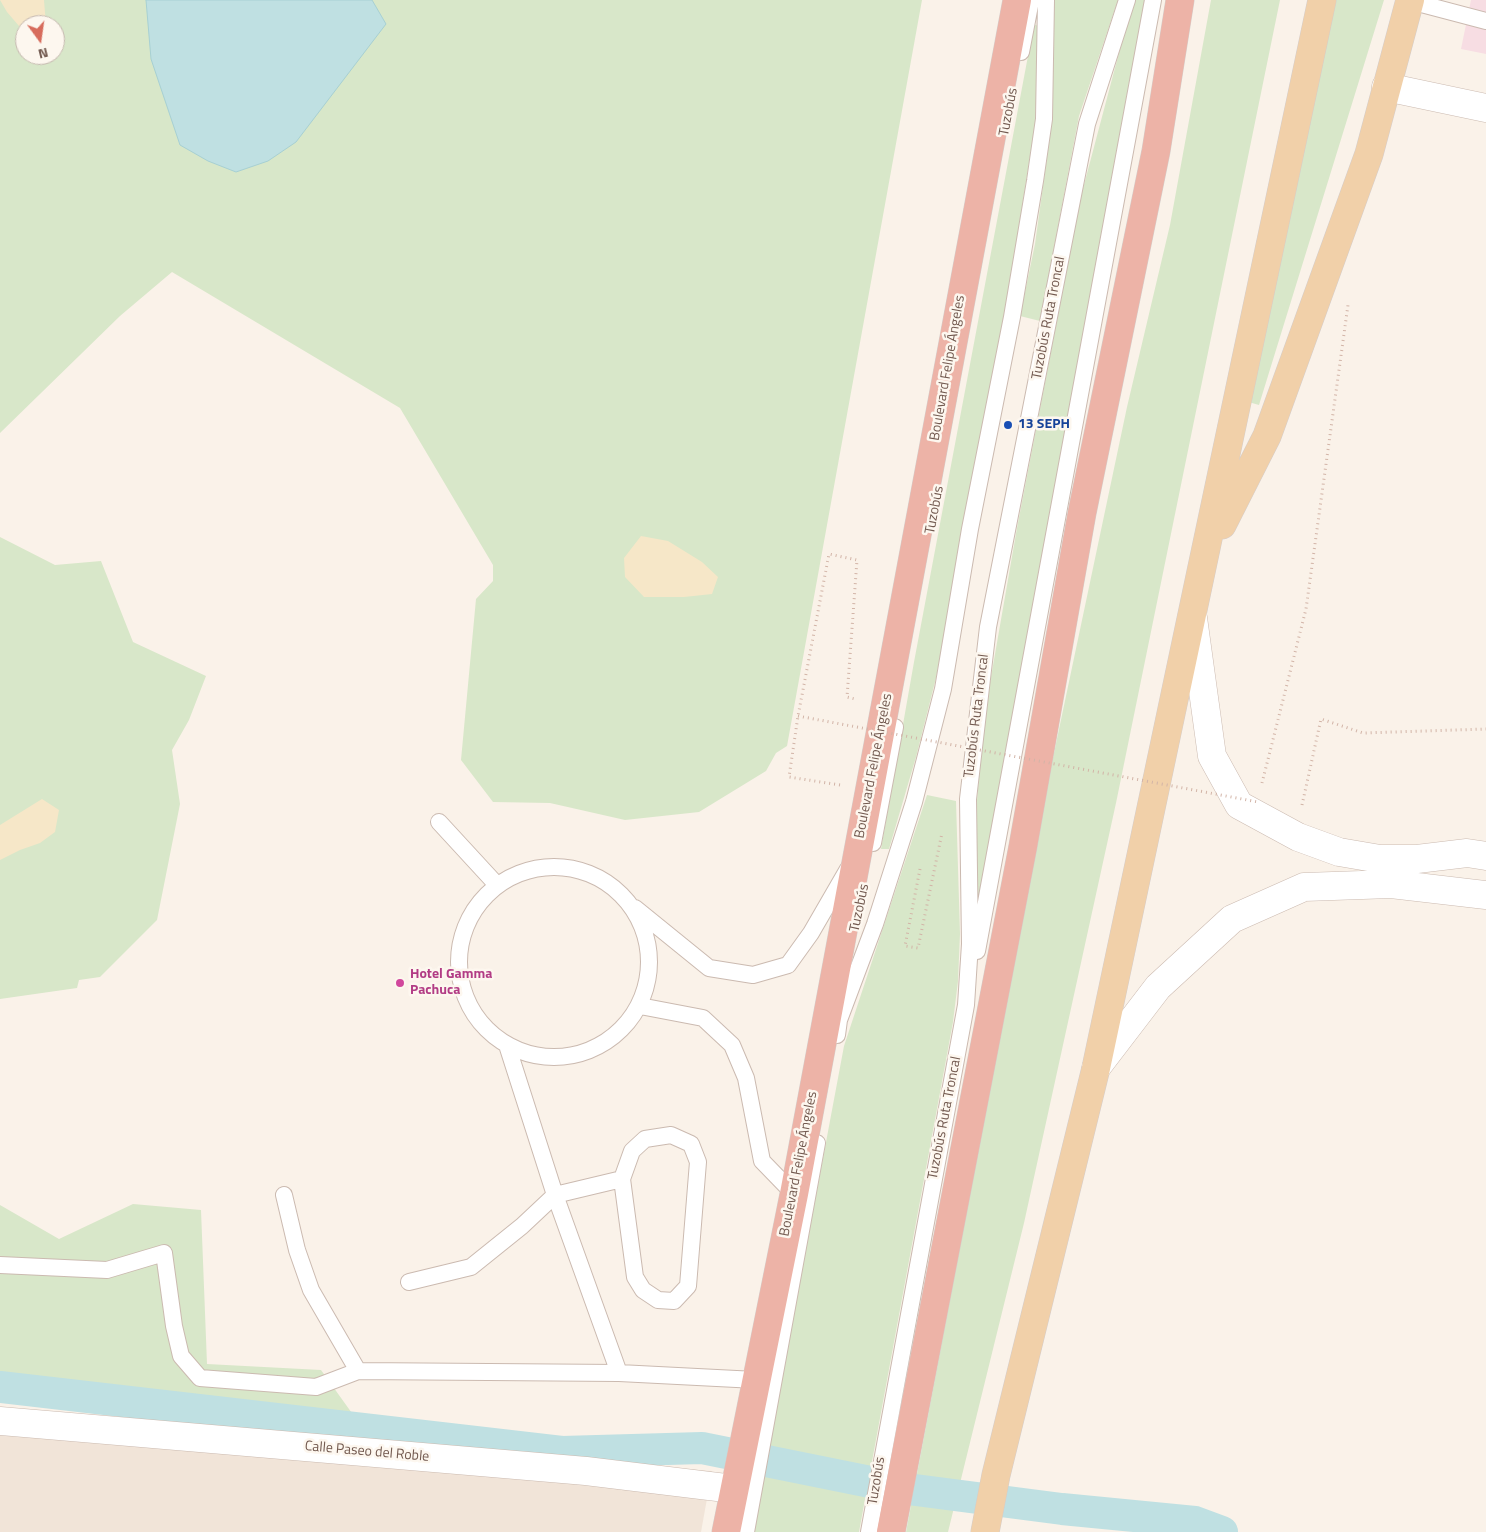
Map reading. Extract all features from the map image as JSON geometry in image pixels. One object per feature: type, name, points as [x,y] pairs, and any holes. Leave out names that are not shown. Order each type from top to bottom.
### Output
[{"type":"highway","name":"Boulevard Felipe Ángeles","points":[[726,1532],[742,1483],[745,1434],[794,1194],[1017,0]]},
{"type":"highway","points":[[881,1526],[907,1455],[1023,846],[1082,513],[1156,151],[1180,0]]},
{"type":"highway","points":[[1156,151],[1178,100],[1198,0]]},
{"type":"main road","points":[[985,1532],[996,1474],[1096,1068],[1322,0]]},
{"type":"main road","points":[[1205,557],[1267,436],[1369,154],[1410,0]]},
{"type":"street","points":[[1386,87],[1486,108]]},
{"type":"street","points":[[1192,612],[1212,756],[1239,805],[1298,837],[1338,852],[1380,859],[1417,859],[1467,853],[1486,856]]},
{"type":"street","points":[[1096,1068],[1158,987],[1232,919],[1304,887],[1391,884],[1486,895]]},
{"type":"street","name":"Calle Paseo del Roble","points":[[0,1421],[742,1483]]},
{"type":"lane","name":"Tuzobús","points":[[840,1020],[1031,0]]},
{"type":"lane","points":[[746,1532],[742,1483],[767,1416],[840,1020],[875,924],[911,811],[943,689],[970,529],[1012,317],[1044,119],[1046,0]]},
{"type":"lane","name":"Tuzobús Ruta Troncal","points":[[884,1440],[966,1005],[970,944],[968,799],[988,627],[1087,124],[1127,0]]},
{"type":"lane","points":[[966,1005],[1030,672],[1154,0]]},
{"type":"lane","points":[[1410,0],[1486,21]]},
{"type":"lane","points":[[439,822],[498,885]]},
{"type":"lane","points":[[631,905],[649,944],[649,976],[640,1006],[621,1030],[596,1048],[566,1056],[536,1056],[507,1045],[483,1025],[466,999],[459,969],[462,937],[475,908],[498,885],[526,871],[558,866],[590,873],[617,889],[631,905],[709,968],[753,975],[788,966],[811,933],[857,854]]},
{"type":"lane","points":[[640,1006],[703,1018],[732,1045],[746,1078],[762,1161],[794,1194]]},
{"type":"lane","points":[[507,1045],[555,1195],[619,1373]]},
{"type":"lane","points":[[672,1135],[691,1144],[698,1162],[688,1286],[674,1301],[658,1300],[643,1290],[635,1277],[622,1179],[632,1151],[645,1139],[672,1135]]},
{"type":"lane","points":[[409,1282],[470,1267],[522,1226],[555,1195],[622,1179]]},
{"type":"lane","points":[[284,1195],[297,1250],[311,1290],[358,1371]]},
{"type":"lane","points":[[0,1265],[107,1270],[164,1253],[174,1326],[181,1356],[200,1378],[316,1387],[358,1371],[619,1373],[756,1380]]},
{"type":"lane","name":"Tuzobús","points":[[881,1526],[884,1440]]},
{"type":"path","points":[[1258,802],[1306,609],[1348,302]]},
{"type":"path","points":[[847,697],[857,560],[829,554],[798,716],[789,777],[869,789]]},
{"type":"path","points":[[798,716],[1267,803]]},
{"type":"path","points":[[1293,804],[1302,805],[1321,719],[1363,733],[1486,729]]},
{"type":"path","points":[[906,946],[918,948],[944,824]]},
{"type":"shaded area","points":[[1471,0],[1486,0],[1486,54],[1461,49]]},
{"type":"shaded area","points":[[0,1415],[712,1471],[701,1532],[0,1532]]},
{"type":"green space","points":[[0,0],[922,0],[787,746],[776,753],[766,771],[699,812],[625,820],[550,803],[493,802],[461,760],[476,599],[493,581],[493,565],[400,408],[172,272],[120,316],[0,433]]},
{"type":"green space","points":[[1053,0],[1118,0],[1079,116],[1040,321],[1020,316],[1035,244],[1051,128]]},
{"type":"green space","points":[[1133,0],[1147,0],[1129,83],[980,899],[976,899],[976,812],[984,717],[1017,528],[1081,196]]},
{"type":"green space","points":[[1211,0],[1280,0],[1116,803],[1024,1223],[948,1532],[906,1532],[1047,786],[1127,407],[1170,225]]},
{"type":"green space","points":[[1331,0],[1384,0],[1259,405],[1245,401]]},
{"type":"green space","points":[[1034,24],[1040,27],[1035,125],[1007,302],[936,678],[916,757],[889,849],[881,849],[914,662]]},
{"type":"green space","points":[[0,537],[55,565],[101,561],[133,642],[206,676],[189,720],[172,750],[180,804],[157,920],[100,977],[79,980],[77,988],[0,999]]},
{"type":"green space","points":[[927,795],[956,801],[960,934],[958,981],[953,1022],[859,1532],[753,1532],[844,1046]]},
{"type":"green space","points":[[133,1204],[201,1210],[207,1364],[321,1370],[354,1416],[0,1381],[0,1205],[59,1239]]},
{"type":"sand","points":[[0,0],[44,0],[45,15],[15,15],[15,21]]},
{"type":"sand","points":[[641,536],[668,541],[702,562],[718,577],[712,594],[684,597],[644,597],[625,577],[624,558]]},
{"type":"sand","points":[[42,799],[59,810],[55,832],[40,843],[0,860],[0,825]]},
{"type":"water","points":[[146,0],[372,0],[386,24],[296,142],[268,161],[236,172],[208,161],[180,145],[151,59]]},
{"type":"waterway","points":[[0,1387],[562,1452],[702,1448],[900,1488],[1062,1509],[1195,1522],[1222,1532]]},
{"type":"place","name":"13 SEPH","points":[[1008,425]]},
{"type":"place","name":"Hotel Gamma Pachuca","points":[[400,983]]}]
